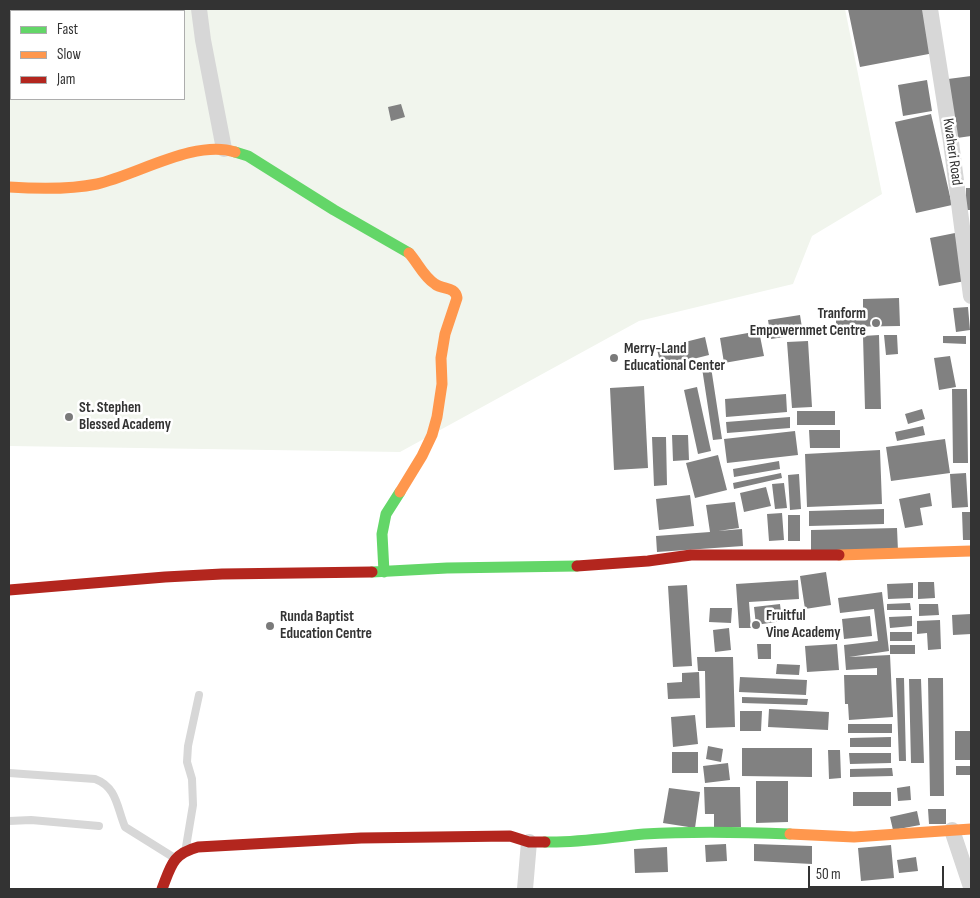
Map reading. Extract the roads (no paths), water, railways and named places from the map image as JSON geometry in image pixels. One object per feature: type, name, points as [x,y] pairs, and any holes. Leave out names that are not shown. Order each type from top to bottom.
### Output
[{"type":"street","points":[[199,9],[224,149]]},
{"type":"street","name":"Kwaheri Road","points":[[930,9],[951,142],[971,296]]},
{"type":"street","points":[[9,187],[56,189],[107,182],[178,156],[201,151],[237,150],[334,210],[410,253],[426,277],[437,286],[453,290],[456,293],[457,298],[444,334],[440,358],[442,384],[438,417],[422,456],[386,514],[382,534],[384,572]]},
{"type":"street","points":[[9,590],[165,576],[582,566],[648,562],[691,555],[795,556],[971,551]]},
{"type":"street","points":[[162,889],[175,858],[186,849],[361,838],[510,836],[529,842],[565,844],[634,835],[679,832],[854,837],[971,829]]},
{"type":"street","points":[[952,830],[971,887]]},
{"type":"street","points":[[525,889],[529,842]]},
{"type":"lane","points":[[186,849],[193,805],[192,779],[187,762],[188,746],[199,695]]},
{"type":"lane","points":[[9,773],[102,782],[109,787],[115,797],[125,827],[175,858]]},
{"type":"lane","points":[[9,821],[31,820],[99,826]]},
{"type":"place","name":"Tranform Empowernmet Centre","points":[[876,323]]},
{"type":"place","name":"Merry-Land Educational Center","points":[[614,358]]},
{"type":"place","name":"St. Stephen Blessed Academy","points":[[69,417]]},
{"type":"place","name":"Fruitful Vine Academy","points":[[756,625]]},
{"type":"place","name":"Runda Baptist Education Centre","points":[[270,626]]}]
